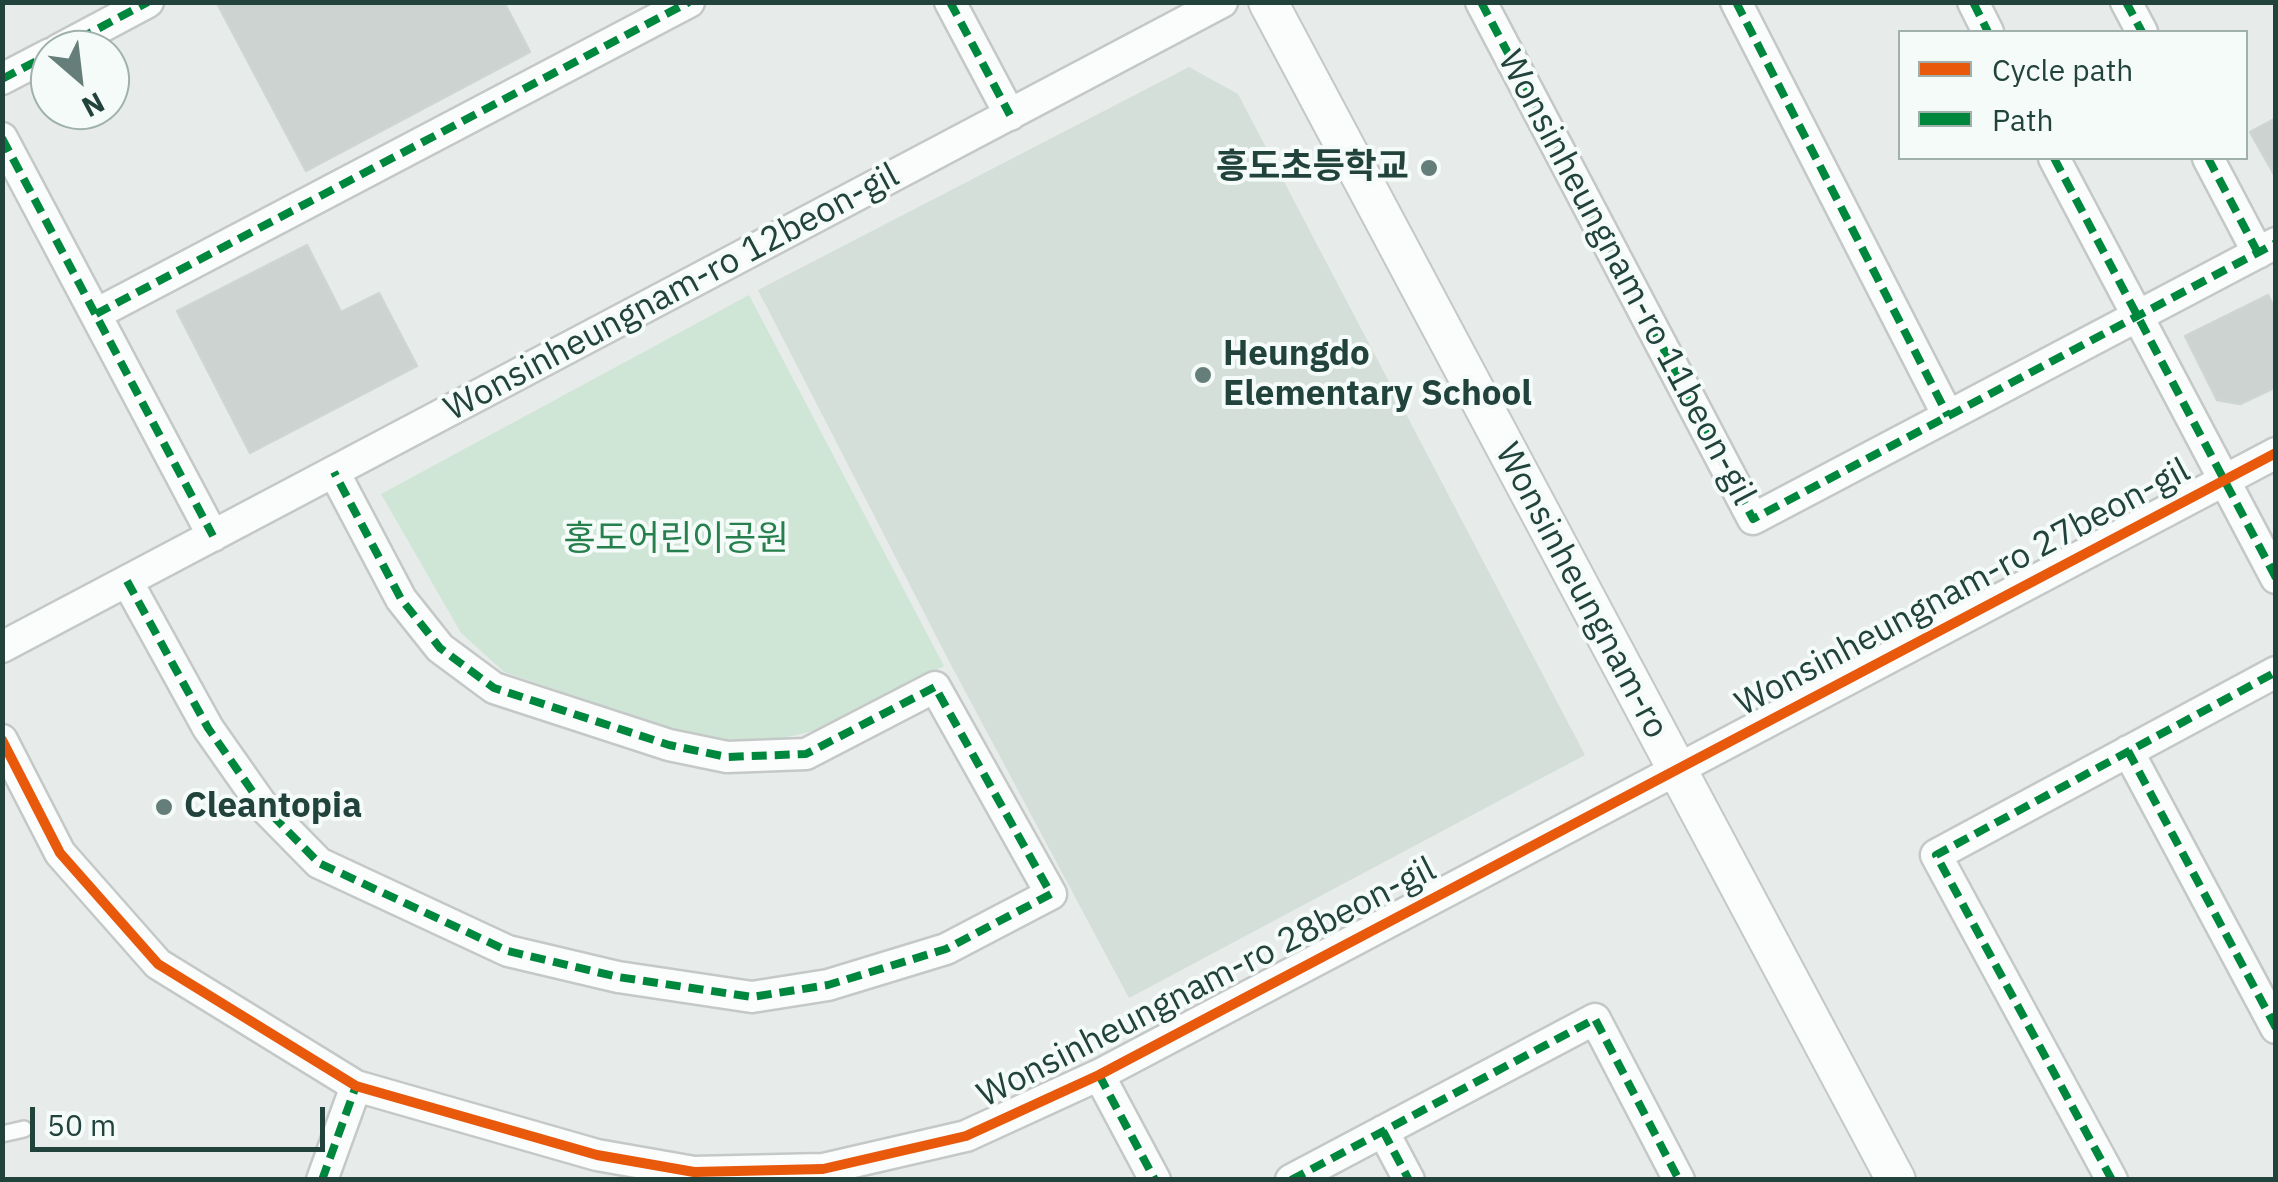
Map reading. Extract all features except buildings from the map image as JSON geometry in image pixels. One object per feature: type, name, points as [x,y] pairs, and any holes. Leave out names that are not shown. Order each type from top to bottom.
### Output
[{"type":"street","points":[[96,30],[148,2]]},
{"type":"street","points":[[96,314],[688,2]]},
{"type":"street","points":[[950,2],[1010,115]]},
{"type":"street","name":"Wonsinheungnam-ro 12beon-gil","points":[[2,647],[1222,2]]},
{"type":"street","name":"Wonsinheungnam-ro","points":[[1268,2],[1896,1180]]},
{"type":"street","name":"Wonsinheungnam-ro 11beon-gil","points":[[1481,2],[1753,518],[2267,248],[2209,160]]},
{"type":"street","points":[[1736,2],[1948,416]]},
{"type":"street","points":[[1972,2],[1987,30]]},
{"type":"street","points":[[2126,2],[2141,30]]},
{"type":"street","points":[[2,80],[30,65]]},
{"type":"street","points":[[2,138],[213,536]]},
{"type":"street","points":[[2055,160],[2276,578]]},
{"type":"street","name":"Wonsinheungnam-ro 27beon-gil","points":[[1677,772],[2276,453]]},
{"type":"street","points":[[127,581],[208,728],[262,805],[319,863],[508,951],[618,977],[752,997],[828,984],[946,949],[1051,894],[935,687],[806,754],[727,757],[669,745],[494,688],[440,648],[400,599],[334,472]]},
{"type":"street","points":[[2112,1180],[1936,855],[2276,672]]},
{"type":"street","name":"Wonsinheungnam-ro 28beon-gil","points":[[2,740],[60,853],[158,964],[356,1086],[597,1155],[694,1172],[823,1170],[966,1136],[1099,1075],[1677,772]]},
{"type":"street","points":[[2128,751],[2276,1028]]},
{"type":"street","points":[[1291,1180],[1595,1019],[1679,1180]]},
{"type":"street","points":[[1099,1075],[1155,1180]]},
{"type":"street","points":[[322,1180],[356,1086]]},
{"type":"street","points":[[1383,1131],[1410,1180]]},
{"type":"lane","points":[[2,1134],[24,1129]]},
{"type":"shaded area","points":[[1189,67],[1238,94],[1585,755],[1129,998],[951,665],[758,290]]},
{"type":"green space","name":"홍도어린이공원","points":[[749,295],[944,666],[827,728],[766,742],[694,737],[504,672],[461,633],[381,494]]},
{"type":"marked path","points":[[96,30],[148,2]]},
{"type":"marked path","points":[[96,314],[689,2]]},
{"type":"marked path","points":[[950,2],[1010,115]]},
{"type":"marked path","points":[[1481,2],[1753,519],[2276,243]]},
{"type":"marked path","points":[[1736,2],[1948,416]]},
{"type":"marked path","points":[[1973,2],[1987,30]]},
{"type":"marked path","points":[[2126,2],[2141,30]]},
{"type":"marked path","points":[[2,79],[30,64]]},
{"type":"marked path","points":[[2,138],[213,536]]},
{"type":"marked path","points":[[2055,160],[2276,578]]},
{"type":"marked path","points":[[2209,160],[2258,253]]},
{"type":"marked path","points":[[127,581],[208,728],[262,805],[319,863],[508,951],[618,977],[752,997],[828,985],[946,949],[1051,894],[935,687],[806,754],[727,757],[669,745],[494,688],[440,648],[401,599],[334,472]]},
{"type":"marked path","points":[[2112,1180],[1936,855],[2276,672]]},
{"type":"marked path","points":[[2128,751],[2276,1028]]},
{"type":"marked path","points":[[1291,1180],[1595,1019],[1679,1180]]},
{"type":"marked path","points":[[1099,1075],[1155,1180]]},
{"type":"marked path","points":[[322,1180],[356,1086]]},
{"type":"marked path","points":[[1383,1131],[1409,1180]]},
{"type":"cycle path","points":[[2,740],[60,853],[158,964],[356,1086],[597,1155],[694,1172],[823,1169],[966,1136],[1099,1075],[2276,453]]},
{"type":"place","name":"흥도초등학교","points":[[1429,168]]},
{"type":"place","name":"Heungdo Elementary School","points":[[1203,375]]},
{"type":"place","name":"Cleantopia","points":[[164,807]]}]
